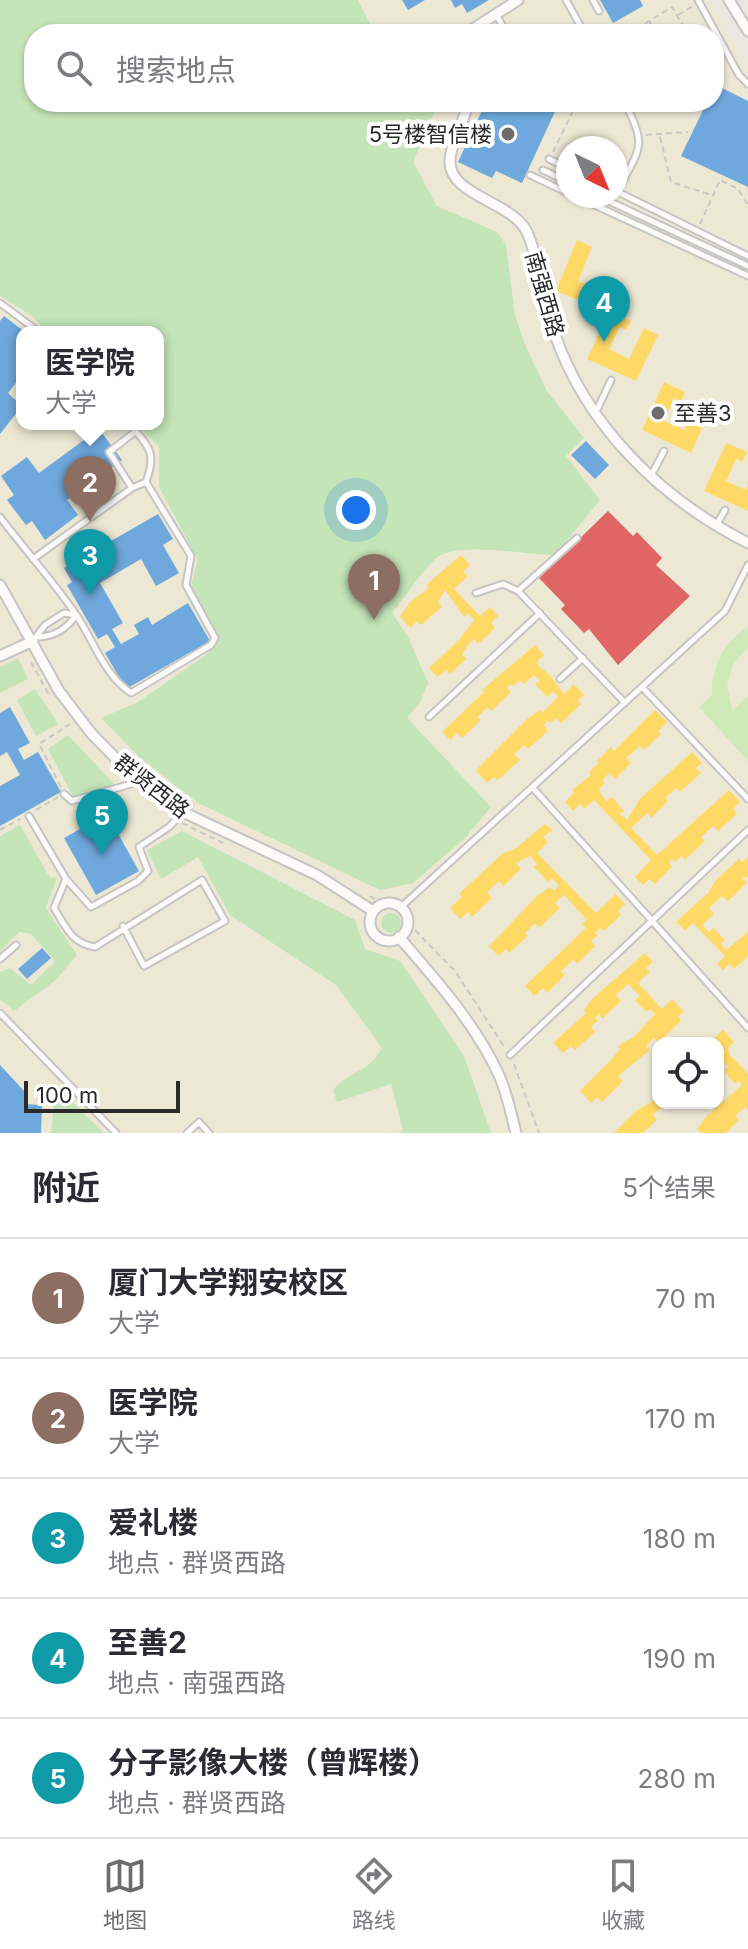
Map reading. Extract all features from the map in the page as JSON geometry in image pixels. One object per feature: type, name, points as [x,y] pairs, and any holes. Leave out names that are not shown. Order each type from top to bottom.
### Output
[{"type":"street","points":[[479,24],[518,0]]},
{"type":"street","points":[[729,0],[748,31]]},
{"type":"street","name":"南强西路","points":[[465,112],[450,156],[450,167],[466,188],[513,214],[528,233],[554,334],[566,363],[595,413],[651,477],[716,525],[748,543]]},
{"type":"street","name":"群贤西路","points":[[0,585],[36,639],[75,721],[139,781],[183,813],[317,875],[373,911]]},
{"type":"street","points":[[0,656],[36,639]]},
{"type":"street","points":[[383,904],[401,907],[408,923],[399,937],[388,941],[373,933],[370,922],[373,911],[383,904]]},
{"type":"street","points":[[399,937],[447,992],[484,1047],[500,1076],[516,1133]]},
{"type":"lane","points":[[566,0],[579,24]]},
{"type":"lane","points":[[593,0],[599,11]]},
{"type":"lane","points":[[698,1],[711,24]]},
{"type":"lane","points":[[495,13],[501,24]]},
{"type":"lane","points":[[724,48],[739,75],[748,84]]},
{"type":"lane","points":[[628,169],[641,145],[640,135],[629,112]]},
{"type":"lane","points":[[549,159],[556,162]]},
{"type":"lane","points":[[543,170],[556,176]]},
{"type":"lane","points":[[530,175],[556,187]]},
{"type":"lane","points":[[628,197],[748,256]]},
{"type":"lane","points":[[601,208],[748,276]]},
{"type":"lane","points":[[625,208],[748,266]]},
{"type":"lane","points":[[717,251],[721,242]]},
{"type":"lane","points":[[0,303],[31,326]]},
{"type":"lane","points":[[595,413],[611,380]]},
{"type":"lane","points":[[33,559],[132,488],[146,482],[154,461],[149,447],[136,431],[109,452],[132,488]]},
{"type":"lane","points":[[651,477],[664,451]]},
{"type":"lane","points":[[0,517],[76,615],[117,684],[131,693],[211,645],[215,638],[186,585],[191,556],[146,482]]},
{"type":"lane","points":[[716,525],[725,510]]},
{"type":"lane","points":[[518,591],[577,538]]},
{"type":"lane","points":[[401,907],[725,611],[748,565]]},
{"type":"lane","points":[[476,593],[503,584],[518,591],[625,703]]},
{"type":"lane","points":[[36,639],[45,625],[64,613],[76,615]]},
{"type":"lane","points":[[429,717],[540,613]]},
{"type":"lane","points":[[36,639],[52,636],[71,623],[76,615]]},
{"type":"lane","points":[[560,679],[583,658]]},
{"type":"lane","points":[[642,687],[748,799]]},
{"type":"lane","points":[[64,794],[72,801],[139,781]]},
{"type":"lane","points":[[533,788],[748,1028]]},
{"type":"lane","points":[[29,816],[66,879],[91,907],[138,881],[148,871],[139,847],[183,813]]},
{"type":"lane","points":[[510,1055],[748,830]]},
{"type":"lane","points":[[66,879],[54,908],[73,939],[95,947],[123,926],[202,880],[225,921],[144,966],[123,926]]},
{"type":"lane","points":[[0,959],[16,945]]},
{"type":"lane","points":[[0,1013],[116,1133]]},
{"type":"lane","points":[[187,1133],[199,1122],[209,1133]]},
{"type":"path","points":[[677,15],[698,1]]},
{"type":"path","points":[[644,24],[672,7],[682,24]]},
{"type":"path","points":[[549,159],[572,112]]},
{"type":"path","points":[[640,135],[660,137],[688,132]]},
{"type":"path","points":[[660,137],[671,182],[713,195]]},
{"type":"path","points":[[697,231],[720,180],[738,189],[748,205]]},
{"type":"path","points":[[22,646],[54,701]]},
{"type":"path","points":[[0,830],[64,794],[39,744],[75,721],[76,730]]},
{"type":"path","points":[[183,813],[238,849]]},
{"type":"path","points":[[359,890],[383,904]]},
{"type":"path","points":[[408,923],[455,971],[483,1010],[525,1087],[539,1133]]},
{"type":"shaded area","points":[[0,0],[709,0],[723,24],[24,24],[24,112],[724,112],[724,25],[748,66],[748,1133],[0,1133]]},
{"type":"green space","points":[[0,0],[358,0],[370,24],[24,24],[24,112],[435,112],[413,162],[437,206],[497,232],[506,245],[515,316],[526,347],[547,391],[584,438],[566,456],[600,500],[555,555],[459,550],[436,558],[392,613],[408,637],[428,683],[420,702],[407,718],[491,807],[465,838],[413,883],[380,890],[198,803],[137,755],[101,718],[138,702],[207,654],[215,644],[189,593],[198,560],[159,487],[159,447],[143,430],[164,430],[164,326],[41,326],[32,316],[0,296]]},
{"type":"green space","points":[[748,627],[748,647],[734,663],[727,685],[732,711],[748,696],[748,761],[699,707],[712,695],[714,674],[726,647]]},
{"type":"green space","points":[[18,658],[28,679],[0,693],[0,667]]},
{"type":"green space","points":[[35,689],[58,724],[36,736],[17,700]]},
{"type":"green space","points":[[68,735],[117,787],[73,797],[48,749]]},
{"type":"green space","points":[[20,825],[50,878],[57,877],[46,908],[77,955],[56,980],[14,1011],[0,999],[0,972],[10,968],[31,985],[55,961],[31,934],[19,932],[0,951],[0,836]]},
{"type":"green space","points":[[182,831],[355,920],[365,949],[400,961],[464,1056],[491,1133],[398,1133],[403,1130],[391,1084],[337,1102],[333,1090],[371,1063],[382,1048],[336,985],[230,915],[198,857],[161,879],[147,850]]},
{"type":"green space","points":[[391,913],[398,916],[401,923],[398,930],[391,933],[384,930],[381,923],[384,916]]},
{"type":"green space","points":[[56,1086],[104,1133],[51,1133]]},
{"type":"building: 住宅","points":[[577,240],[592,247],[578,281],[599,290],[592,306],[556,291]]},
{"type":"building: 住宅","points":[[610,311],[631,321],[626,330],[620,327],[609,349],[629,359],[644,328],[658,335],[636,381],[587,359]]},
{"type":"building: 住宅","name":"至善3","points":[[664,382],[685,392],[681,401],[674,398],[664,421],[684,430],[698,399],[712,406],[691,453],[642,430]]},
{"type":"building: 住宅","points":[[726,443],[747,452],[742,462],[736,459],[726,481],[746,490],[748,485],[748,511],[704,491]]},
{"type":"building: 住宅","points":[[461,555],[470,565],[463,572],[468,576],[454,589],[480,616],[490,607],[498,616],[491,623],[495,628],[478,644],[474,639],[468,645],[462,654],[466,659],[450,674],[446,670],[438,677],[429,668],[459,640],[474,620],[468,613],[464,617],[445,590],[438,602],[442,607],[421,625],[417,621],[410,628],[400,617],[409,603],[429,588],[426,585]]},
{"type":"building: 住宅","points":[[535,645],[544,655],[537,662],[539,667],[548,673],[564,694],[574,684],[584,695],[578,701],[581,704],[561,723],[556,718],[550,723],[548,721],[544,725],[548,731],[528,749],[524,745],[514,754],[520,760],[498,780],[494,777],[487,783],[476,770],[527,719],[540,710],[542,713],[558,697],[553,691],[547,697],[535,684],[540,681],[534,675],[524,684],[520,680],[507,688],[511,692],[491,711],[488,707],[477,717],[481,720],[462,738],[457,733],[450,740],[442,732],[484,692],[482,690]]},
{"type":"building: 住宅","points":[[655,710],[667,722],[658,731],[661,734],[644,750],[640,746],[626,758],[631,763],[615,779],[609,773],[599,789],[601,794],[607,801],[612,797],[624,811],[620,814],[627,820],[640,799],[692,752],[702,763],[696,768],[701,773],[680,792],[676,788],[651,818],[647,813],[631,828],[657,855],[729,790],[740,802],[733,809],[737,814],[718,831],[713,826],[701,837],[705,841],[685,860],[681,856],[675,862],[672,859],[669,862],[672,867],[655,884],[649,879],[643,885],[635,877],[651,860],[594,800],[584,809],[580,804],[573,811],[565,802],[574,793],[572,790],[591,775],[589,772],[599,763],[597,761],[611,747],[614,751]]},
{"type":"building: 住宅","points":[[545,824],[552,830],[544,837],[548,842],[537,853],[596,913],[616,894],[625,904],[618,911],[621,915],[604,931],[600,928],[595,933],[598,935],[591,941],[595,946],[577,964],[573,960],[561,971],[565,975],[547,993],[543,988],[534,996],[525,986],[586,928],[582,924],[587,920],[564,895],[555,903],[560,908],[539,928],[535,923],[525,933],[528,936],[509,953],[506,949],[498,956],[489,946],[537,896],[550,887],[554,891],[559,886],[552,878],[548,882],[534,867],[537,864],[530,856],[516,863],[521,869],[503,886],[499,881],[487,892],[492,898],[472,917],[468,912],[460,919],[450,908],[462,897],[459,894],[502,854],[516,848]]},
{"type":"building: 住宅","points":[[748,857],[748,877],[742,878],[747,883],[728,901],[722,896],[709,908],[714,914],[702,925],[709,932],[713,928],[725,940],[721,944],[726,950],[748,932],[748,956],[734,969],[729,964],[723,970],[717,964],[725,956],[693,923],[685,930],[676,922],[739,859],[742,862]]},
{"type":"building: 住宅","points":[[645,953],[653,962],[646,968],[650,972],[638,983],[662,1009],[672,999],[684,1012],[678,1017],[681,1021],[664,1037],[652,1037],[646,1046],[650,1050],[618,1076],[623,1081],[602,1102],[597,1097],[591,1103],[580,1091],[620,1049],[618,1046],[634,1037],[655,1014],[650,1009],[646,1012],[635,1000],[640,996],[628,984],[616,995],[621,1001],[602,1019],[599,1014],[595,1018],[598,1020],[591,1027],[595,1032],[575,1050],[571,1046],[563,1053],[553,1043],[586,1013],[584,1010],[592,999]]},
{"type":"building: 住宅","points":[[723,1030],[734,1042],[728,1048],[730,1055],[748,1074],[748,1110],[745,1107],[735,1116],[739,1120],[726,1133],[701,1133],[697,1129],[707,1116],[715,1109],[724,1109],[724,1101],[742,1085],[739,1081],[735,1084],[724,1071],[728,1067],[724,1063],[724,1037],[715,1037]]},
{"type":"building: 住宅","points":[[652,1102],[652,1109],[660,1109],[653,1115],[657,1120],[643,1133],[614,1133],[636,1111]]},
{"type":"building: 商业","points":[[608,511],[633,536],[637,532],[662,558],[656,565],[690,596],[618,665],[589,629],[584,633],[561,609],[565,605],[539,578]]},
{"type":"building: 学校","points":[[402,0],[425,0],[408,10]]},
{"type":"building: 学校","points":[[451,0],[489,0],[467,13],[462,4],[455,8]]},
{"type":"building: 学校","points":[[600,0],[640,0],[643,6],[613,23]]},
{"type":"building: 学校","points":[[724,89],[748,101],[748,187],[681,156],[702,112],[724,112]]},
{"type":"building: 学校","name":"5号楼智信楼","points":[[481,112],[555,112],[522,183],[496,171],[492,178],[458,162]]},
{"type":"building: 学校","points":[[4,316],[17,326],[16,383],[8,393],[16,400],[16,414],[0,434],[0,321]]},
{"type":"building: 学校","points":[[98,430],[122,460],[67,500],[78,515],[45,540],[32,521],[26,525],[7,500],[14,495],[1,476],[27,457],[39,473]]},
{"type":"building: 学校","points":[[586,441],[609,465],[595,479],[571,455]]},
{"type":"building: 学校","points":[[158,514],[173,539],[163,545],[179,573],[156,586],[141,559],[100,583],[123,623],[112,629],[121,644],[139,634],[134,625],[148,617],[152,625],[188,603],[210,641],[126,689],[105,653],[115,647],[107,634],[98,639],[67,585],[72,582],[64,568]]},
{"type":"building: 学校","points":[[10,707],[30,743],[18,749],[24,760],[38,752],[61,792],[0,826],[0,786],[20,775],[7,752],[0,756],[0,713]]},
{"type":"building: 学校","points":[[107,814],[139,871],[96,895],[64,838]]},
{"type":"building: 学校","points":[[42,948],[51,958],[27,979],[18,969]]},
{"type":"building: 学校","points":[[0,1065],[25,1092],[24,1104],[42,1105],[41,1133],[0,1133]]},
{"type":"place","name":"5号楼智信楼","points":[[508,134]]},
{"type":"place","name":"至善2","points":[[604,342]]},
{"type":"place","name":"至善3","points":[[658,413]]},
{"type":"place","name":"医学院","points":[[90,522]]},
{"type":"place","name":"爱礼楼","points":[[90,595]]},
{"type":"place","name":"厦门大学翔安校区","points":[[374,620]]},
{"type":"place","name":"分子影像大楼（曾辉楼）","points":[[102,855]]}]
